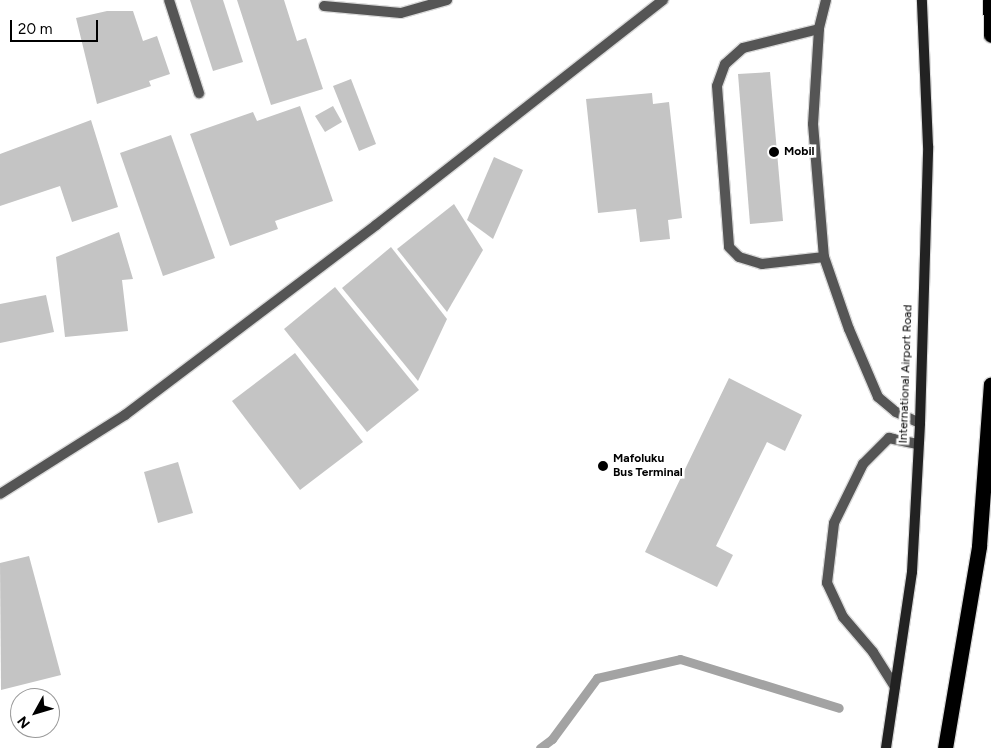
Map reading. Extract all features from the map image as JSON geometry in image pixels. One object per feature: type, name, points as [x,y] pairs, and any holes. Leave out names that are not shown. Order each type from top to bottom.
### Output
[{"type":"highway","points":[[990,0],[991,35]]},
{"type":"highway","points":[[945,748],[979,546],[991,384]]},
{"type":"main road","name":"International Airport Road","points":[[886,748],[912,572],[920,423],[928,146],[922,0]]},
{"type":"street","points":[[170,0],[198,93]]},
{"type":"street","points":[[324,6],[401,13],[447,0]]},
{"type":"street","points":[[0,494],[125,415],[376,225],[663,0]]},
{"type":"street","points":[[826,0],[819,29],[813,124],[824,257],[849,330],[878,396],[896,412],[920,423]]},
{"type":"street","points":[[819,29],[743,48],[725,64],[718,86],[729,247],[739,257],[762,264],[824,257]]},
{"type":"street","points":[[895,687],[873,652],[843,617],[827,583],[834,523],[863,464],[889,438],[918,444]]},
{"type":"building","points":[[190,0],[223,0],[243,62],[213,71]]},
{"type":"building","points":[[237,0],[284,0],[297,41],[306,38],[323,89],[271,105]]},
{"type":"building","points":[[107,11],[133,11],[143,41],[157,36],[170,74],[149,81],[151,86],[97,104],[76,18]]},
{"type":"building","points":[[770,72],[783,221],[750,224],[738,74]]},
{"type":"building","points":[[351,79],[376,144],[359,151],[333,86]]},
{"type":"building","points":[[652,93],[653,104],[669,102],[682,218],[668,220],[670,239],[640,242],[636,209],[598,213],[586,99]]},
{"type":"building","points":[[300,106],[333,201],[275,221],[278,229],[230,246],[190,134],[253,112],[257,121]]},
{"type":"building","points":[[333,106],[342,122],[325,132],[315,116]]},
{"type":"building","points":[[91,120],[118,207],[72,222],[60,186],[0,206],[0,154]]},
{"type":"building","points":[[171,135],[215,258],[163,276],[120,153]]},
{"type":"building","points":[[494,157],[523,170],[493,239],[467,220]]},
{"type":"building","points":[[454,204],[483,250],[447,312],[397,249]]},
{"type":"building","points":[[119,232],[133,279],[122,280],[128,331],[65,337],[56,257]]},
{"type":"building","points":[[391,247],[447,319],[418,381],[342,288]]},
{"type":"building","points":[[335,287],[419,390],[367,432],[284,329]]},
{"type":"building","points":[[46,295],[54,332],[0,343],[0,304]]},
{"type":"building","points":[[295,353],[363,442],[300,490],[232,401]]},
{"type":"building","points":[[729,378],[802,415],[785,451],[767,442],[716,546],[733,555],[717,587],[645,552]]},
{"type":"building","points":[[178,462],[193,513],[158,523],[144,472]]},
{"type":"building","points":[[29,556],[61,675],[1,690],[0,563]]},
{"type":"waterway","points":[[540,748],[552,739],[597,678],[680,659],[839,708]]},
{"type":"place","name":"Mobil","points":[[774,152]]},
{"type":"place","name":"Mafoluku Bus Terminal","points":[[603,466]]}]
